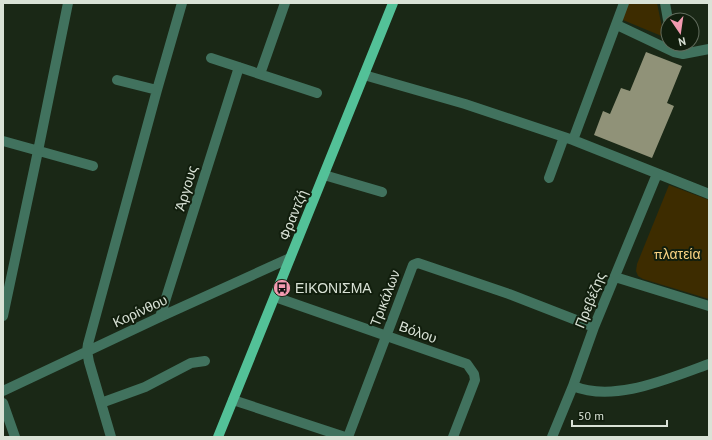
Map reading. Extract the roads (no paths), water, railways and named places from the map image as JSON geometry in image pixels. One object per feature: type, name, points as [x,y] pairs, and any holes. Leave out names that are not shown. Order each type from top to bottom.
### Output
[{"type":"main road","name":"Φραντζή","points":[[218,437],[393,3]]},
{"type":"street","points":[[3,316],[4,303],[38,151],[68,3]]},
{"type":"street","points":[[112,437],[87,351],[157,90],[182,3]]},
{"type":"street","points":[[260,74],[285,3]]},
{"type":"street","points":[[549,178],[568,138],[624,3]]},
{"type":"street","points":[[616,25],[660,43]]},
{"type":"street","points":[[680,52],[683,54],[693,52]]},
{"type":"street","points":[[211,58],[317,93]]},
{"type":"street","name":"Άργους","points":[[160,317],[238,67]]},
{"type":"street","points":[[364,75],[465,104],[568,138],[709,194]]},
{"type":"street","points":[[117,80],[157,90]]},
{"type":"street","points":[[3,141],[93,166]]},
{"type":"street","name":"Πρεβέζης","points":[[552,437],[573,386],[594,327],[657,174]]},
{"type":"street","points":[[324,175],[382,192]]},
{"type":"street","name":"Κορίνθου","points":[[3,391],[290,258]]},
{"type":"street","name":"Τρικάλων","points":[[348,437],[385,335],[413,265],[418,263],[509,294],[594,327]]},
{"type":"street","points":[[615,277],[709,306]]},
{"type":"street","name":"Βόλου","points":[[275,296],[467,364],[474,374],[475,380],[453,437]]},
{"type":"street","points":[[102,403],[145,387],[191,364],[204,361]]},
{"type":"street","points":[[573,386],[596,392],[610,392],[629,389],[661,381],[709,364]]},
{"type":"street","points":[[233,400],[345,437]]},
{"type":"street","points":[[3,403],[16,437]]},
{"type":"place","name":"ΕΙΚΟΝΙΣΜΑ","points":[[282,288]]},
{"type":"park label","name":"πλατεία","points":[[677,254]]}]
